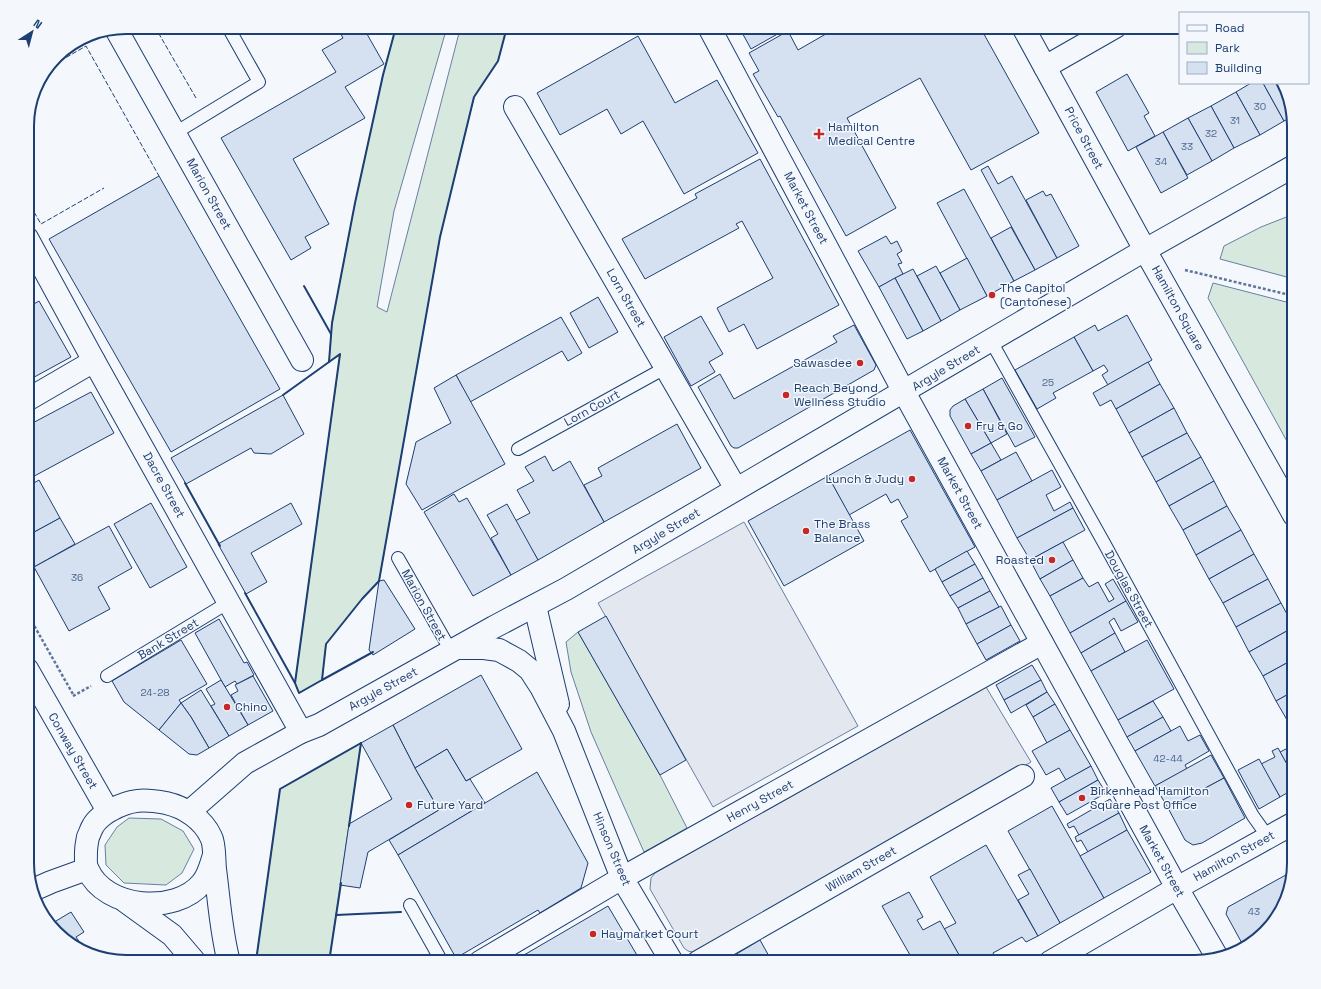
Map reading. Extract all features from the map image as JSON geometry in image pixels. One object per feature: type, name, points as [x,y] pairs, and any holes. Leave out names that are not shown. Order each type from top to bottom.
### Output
[{"type":"street","name":"Marion Street","points":[[119,34],[302,360]]},
{"type":"street","name":"Market Street","points":[[713,34],[904,392],[1177,888],[1214,953]]},
{"type":"street","name":"Price Street","points":[[1027,34],[1148,256]]},
{"type":"street","points":[[1046,67],[1102,34]]},
{"type":"street","name":"Lorn Street","points":[[515,107],[736,489]]},
{"type":"street","points":[[1148,256],[1287,170]]},
{"type":"street","name":"Dacre Street","points":[[34,251],[229,602],[310,729]]},
{"type":"street","name":"Argyle Street","points":[[189,812],[245,763],[364,700],[535,606],[991,341],[1148,256]]},
{"type":"street","name":"Hamilton Square","points":[[1148,256],[1287,503]]},
{"type":"street","points":[[34,396],[94,361]]},
{"type":"street","name":"Hinson Street","points":[[535,606],[564,731]]},
{"type":"street","name":"Henry Street","points":[[492,955],[622,878],[1042,643]]},
{"type":"street","name":"Hinson Street","points":[[454,650],[484,648],[499,650],[519,661],[530,670],[541,687],[564,731],[622,878],[668,955]]},
{"type":"street","name":"Conway Street","points":[[34,681],[108,811]]},
{"type":"street","name":"William Street","points":[[710,955],[1023,776]]},
{"type":"street","points":[[189,955],[172,935],[123,900],[105,890],[95,881],[87,869],[86,842],[93,825],[108,811],[124,803],[141,800],[173,805],[189,812],[202,824],[212,837],[220,911],[227,955]]},
{"type":"street","name":"Hamilton Street","points":[[1062,955],[1177,888],[1287,828]]},
{"type":"street","points":[[123,900],[146,904],[177,899],[189,894],[202,883],[210,869],[214,855]]},
{"type":"street","points":[[37,888],[87,869]]},
{"type":"lane","points":[[175,133],[260,82],[232,34]]},
{"type":"lane","name":"Douglas Street","points":[[991,341],[1104,543],[1253,816],[1268,837]]},
{"type":"lane","name":"Lorn Court","points":[[518,448],[665,368]]},
{"type":"lane","name":"Marion Street","points":[[398,558],[454,650]]},
{"type":"lane","name":"Bank Street","points":[[107,676],[229,602]]},
{"type":"lane","points":[[410,905],[438,955]]},
{"type":"path","points":[[1148,256],[1287,294]]},
{"type":"path","points":[[34,625],[74,696]]},
{"type":"path","points":[[50,709],[107,676]]},
{"type":"green space","points":[[394,34],[445,34],[394,211],[377,307],[387,312],[459,34],[505,34],[498,61],[474,97],[440,237],[379,581],[362,599],[326,644],[322,680],[299,693],[295,683],[340,355],[329,362],[332,323],[355,203],[383,75]]},
{"type":"green space","points":[[1287,217],[1287,277],[1220,259],[1224,246],[1261,227]]},
{"type":"green space","points":[[1213,283],[1287,302],[1287,441],[1208,298]]},
{"type":"green space","points":[[578,632],[660,775],[687,828],[644,852],[591,732],[571,672],[566,642]]},
{"type":"green space","points":[[361,743],[330,955],[257,954],[280,789]]},
{"type":"green space","points":[[129,818],[161,819],[183,831],[194,849],[182,873],[166,885],[124,883],[106,865],[105,845],[117,827]]},
{"type":"shaded area","points":[[744,522],[858,726],[713,807],[598,603]]},
{"type":"shaded area","points":[[986,687],[1031,762],[763,918],[697,953],[688,951],[684,948],[650,889],[651,878],[655,873]]},
{"type":"building","points":[[341,34],[367,34],[384,64],[345,87],[365,118],[293,159],[329,224],[305,237],[311,248],[291,260],[221,138],[336,72],[322,50],[343,38]]},
{"type":"building","points":[[743,34],[778,34],[751,49]]},
{"type":"building","points":[[783,34],[790,34],[798,50],[826,34],[984,34],[1039,133],[971,170],[920,78],[847,118],[896,208],[846,236],[780,116],[778,117],[753,74],[759,71],[749,53]]},
{"type":"building","points":[[638,36],[675,103],[717,80],[758,153],[684,194],[643,121],[621,134],[607,109],[560,135],[537,93]]},
{"type":"building","points":[[1127,74],[1149,113],[1144,116],[1155,136],[1128,151],[1096,92]]},
{"type":"building","points":[[1249,84],[1264,84],[1284,121],[1260,135],[1236,92]]},
{"type":"building","points":[[1264,84],[1278,85],[1285,108],[1287,120],[1284,121]]},
{"type":"building","points":[[1236,92],[1260,135],[1234,148],[1211,106]]},
{"type":"building","points":[[1211,106],[1234,148],[1212,161],[1188,118]]},
{"type":"building","points":[[1188,118],[1212,161],[1187,175],[1163,132]]},
{"type":"building","points":[[1163,132],[1188,178],[1161,193],[1136,147]]},
{"type":"building","points":[[760,159],[839,305],[757,349],[744,324],[729,332],[717,308],[773,278],[742,221],[736,224],[739,228],[645,279],[622,239],[697,198],[695,194]]},
{"type":"building","points":[[988,166],[998,184],[1012,176],[1057,258],[1035,270],[981,170]]},
{"type":"building","points":[[159,176],[280,389],[171,452],[49,239]]},
{"type":"building","points":[[964,189],[1014,281],[987,296],[937,203]]},
{"type":"building","points":[[1043,191],[1046,196],[1051,194],[1079,246],[1057,258],[1026,200]]},
{"type":"building","points":[[1011,227],[1035,270],[1014,281],[991,238]]},
{"type":"building","points":[[886,236],[891,244],[897,241],[902,251],[897,254],[902,263],[898,264],[903,274],[879,287],[858,251]]},
{"type":"building","points":[[967,258],[987,296],[960,310],[940,273]]},
{"type":"building","points":[[936,266],[960,310],[941,321],[917,276]]},
{"type":"building","points":[[913,269],[941,321],[923,331],[895,278]]},
{"type":"building","points":[[895,278],[923,331],[907,339],[879,287]]},
{"type":"building","points":[[598,297],[618,332],[589,348],[570,313]]},
{"type":"building","points":[[39,301],[71,357],[34,377],[34,304]]},
{"type":"building","points":[[1127,315],[1152,360],[1108,385],[1102,375],[1108,371],[1104,365],[1093,371],[1074,337],[1095,325],[1098,331]]},
{"type":"building","points":[[701,316],[723,354],[709,362],[715,372],[691,386],[664,337]]},
{"type":"building","points":[[561,317],[582,353],[568,361],[562,351],[470,402],[456,375]]},
{"type":"building","points":[[854,325],[876,365],[874,370],[738,448],[731,446],[698,387],[720,374],[734,399],[837,342],[833,336]]},
{"type":"building","points":[[1074,337],[1093,371],[1053,393],[1056,398],[1037,409],[1015,370]]},
{"type":"building","points":[[1148,362],[1160,384],[1116,409],[1111,400],[1100,406],[1093,393]]},
{"type":"building","points":[[456,375],[505,464],[422,510],[406,484],[416,442],[451,423],[434,388]]},
{"type":"building","points":[[1002,378],[1035,437],[1015,447],[983,389]]},
{"type":"building","points":[[1160,384],[1174,408],[1129,433],[1116,409]]},
{"type":"building","points":[[983,389],[1007,434],[991,443],[965,399]]},
{"type":"building","points":[[91,392],[114,433],[34,476],[34,422]]},
{"type":"building","points":[[283,395],[304,434],[271,454],[254,453],[251,448],[186,484],[171,458]]},
{"type":"building","points":[[965,399],[991,443],[971,454],[950,416],[950,410],[953,406]]},
{"type":"building","points":[[1174,408],[1187,433],[1142,457],[1129,433]]},
{"type":"building","points":[[677,424],[701,468],[604,522],[584,485],[602,476],[598,468]]},
{"type":"building","points":[[910,430],[975,547],[930,572],[901,521],[908,517],[898,499],[891,503],[886,494],[849,515],[828,476]]},
{"type":"building","points":[[1187,433],[1201,457],[1156,482],[1142,457]]},
{"type":"building","points":[[991,443],[1001,460],[981,471],[971,454]]},
{"type":"building","points":[[1016,452],[1032,481],[997,500],[981,471]]},
{"type":"building","points":[[545,456],[553,471],[570,461],[604,522],[538,560],[515,521],[530,513],[517,490],[534,481],[525,467]]},
{"type":"building","points":[[1201,457],[1214,481],[1169,506],[1156,482]]},
{"type":"building","points":[[1052,470],[1061,487],[1046,495],[1054,511],[1070,502],[1073,508],[1017,538],[997,500]]},
{"type":"building","name":"The Brass Balance","points":[[828,476],[864,541],[784,586],[748,521]]},
{"type":"building","points":[[39,480],[60,518],[34,532],[34,483]]},
{"type":"building","points":[[1214,481],[1227,506],[1183,530],[1169,506]]},
{"type":"building","points":[[454,494],[459,502],[467,498],[511,575],[473,596],[424,512]]},
{"type":"building","points":[[151,503],[187,567],[150,588],[114,524]]},
{"type":"building","points":[[291,503],[302,524],[251,553],[267,582],[246,594],[218,544]]},
{"type":"building","points":[[507,504],[538,560],[511,575],[491,538],[498,534],[487,515]]},
{"type":"building","points":[[1227,506],[1241,530],[1196,555],[1183,530]]},
{"type":"building","points":[[1073,508],[1085,530],[1030,560],[1017,538]]},
{"type":"building","points":[[60,518],[75,544],[34,567],[34,532]]},
{"type":"building","points":[[109,526],[132,568],[98,587],[110,609],[69,631],[34,567]]},
{"type":"building","points":[[1241,530],[1254,554],[1209,579],[1196,555]]},
{"type":"building","points":[[1063,542],[1073,560],[1040,579],[1030,560]]},
{"type":"building","points":[[967,551],[975,564],[942,582],[935,569]]},
{"type":"building","points":[[1254,554],[1268,579],[1223,603],[1209,579]]},
{"type":"building","points":[[1073,560],[1083,578],[1050,596],[1040,579]]},
{"type":"building","points":[[975,564],[983,578],[950,596],[942,582]]},
{"type":"building","points":[[983,578],[990,591],[958,608],[950,596]]},
{"type":"building","points":[[1083,578],[1089,587],[1098,582],[1109,602],[1114,599],[1105,584],[1113,579],[1126,601],[1070,633],[1050,596]]},
{"type":"building","points":[[1268,579],[1281,603],[1236,627],[1223,603]]},
{"type":"building","points":[[384,580],[415,629],[373,655],[369,650],[379,581]]},
{"type":"building","points":[[990,591],[999,607],[966,624],[958,608]]},
{"type":"building","points":[[1126,601],[1138,622],[1121,631],[1114,618],[1109,622],[1115,633],[1081,653],[1070,633]]},
{"type":"building","points":[[1281,603],[1287,614],[1287,631],[1249,652],[1236,627]]},
{"type":"building","points":[[1001,606],[1011,625],[977,644],[966,624]]},
{"type":"building","points":[[606,616],[686,760],[660,775],[578,632]]},
{"type":"building","points":[[219,619],[244,663],[247,662],[254,675],[237,684],[235,681],[225,687],[195,633]]},
{"type":"building","points":[[1011,625],[1020,641],[986,660],[977,644]]},
{"type":"building","points":[[1287,631],[1287,663],[1263,676],[1249,652]]},
{"type":"building","points":[[1115,633],[1125,652],[1091,671],[1081,653]]},
{"type":"building","points":[[181,640],[207,684],[179,700],[181,703],[159,730],[124,702],[112,681]]},
{"type":"building","points":[[1147,640],[1174,689],[1118,720],[1091,671]]},
{"type":"building","points":[[1287,663],[1287,695],[1276,701],[1263,676]]},
{"type":"building","points":[[1032,665],[1041,680],[1004,700],[996,685]]},
{"type":"building","points":[[481,675],[522,749],[466,781],[447,749],[415,768],[393,725]]},
{"type":"building","points":[[253,676],[273,711],[248,725],[231,695],[238,691],[235,685]]},
{"type":"building","points":[[221,680],[248,725],[229,736],[211,706],[215,704],[206,689]]},
{"type":"building","points":[[1041,680],[1047,692],[1011,713],[1004,700]]},
{"type":"building","points":[[201,690],[229,736],[209,748],[181,703]]},
{"type":"building","points":[[1047,692],[1055,704],[1033,717],[1026,705]]},
{"type":"building","points":[[1287,695],[1287,720],[1276,701]]},
{"type":"building","points":[[1153,701],[1163,717],[1127,737],[1118,720]]},
{"type":"building","points":[[181,703],[209,748],[197,755],[189,754],[159,730]]},
{"type":"building","points":[[1055,704],[1070,730],[1047,743],[1033,717]]},
{"type":"building","points":[[1163,717],[1171,731],[1135,751],[1127,737]]},
{"type":"building","name":"Future Yard","points":[[393,725],[439,810],[368,852],[360,888],[340,885],[349,824],[392,799],[361,743]]},
{"type":"building","points":[[1180,726],[1188,741],[1200,735],[1209,751],[1185,765],[1187,769],[1155,786],[1135,751]]},
{"type":"building","points":[[1070,730],[1091,766],[1066,780],[1059,768],[1046,775],[1032,751]]},
{"type":"building","points":[[1278,748],[1287,764],[1287,793],[1280,797],[1261,764],[1275,757],[1272,751]]},
{"type":"building","points":[[1287,748],[1287,764],[1280,752]]},
{"type":"building","points":[[447,749],[466,781],[470,779],[485,803],[398,855],[389,840],[439,810],[415,768]]},
{"type":"building","points":[[1211,755],[1224,778],[1168,808],[1155,786]]},
{"type":"building","points":[[1259,759],[1280,797],[1259,809],[1238,770]]},
{"type":"building","points":[[1091,766],[1098,780],[1059,802],[1051,788]]},
{"type":"building","points":[[537,772],[588,863],[581,888],[540,913],[538,910],[461,955],[454,955],[398,855]]},
{"type":"building","points":[[1224,778],[1245,818],[1202,843],[1193,845],[1185,840],[1168,808]]},
{"type":"building","name":"Birkenhead Hamilton Square Post Office","points":[[1098,780],[1106,793],[1067,815],[1059,802]]},
{"type":"building","points":[[1110,799],[1119,813],[1079,835],[1074,826],[1069,828],[1067,824]]},
{"type":"building","points":[[1052,806],[1104,898],[1060,923],[1008,831]]},
{"type":"building","points":[[1119,813],[1127,830],[1088,852],[1081,840],[1077,842],[1075,837]]},
{"type":"building","points":[[1127,830],[1151,872],[1104,898],[1080,856]]},
{"type":"building","points":[[986,845],[1038,936],[1026,942],[1022,937],[993,953],[994,955],[959,955],[944,929],[956,923],[930,877]]},
{"type":"building","points":[[1030,869],[1060,923],[1038,936],[1018,900],[1029,894],[1018,875]]},
{"type":"building","points":[[1286,875],[1282,893],[1275,909],[1260,928],[1241,942],[1226,914],[1228,907]]},
{"type":"building","points":[[909,892],[923,917],[917,920],[923,930],[940,921],[959,955],[910,955],[882,906]]},
{"type":"building","name":"Haymarket Court","points":[[608,906],[637,955],[524,955]]},
{"type":"building","points":[[71,912],[84,932],[76,937],[80,943],[70,936],[55,921]]},
{"type":"building","points":[[760,940],[768,955],[735,955]]},
{"type":"fence","points":[[159,34],[196,98]]},
{"type":"fence","points":[[62,60],[86,46],[159,176]]},
{"type":"fence","points":[[34,212],[41,224],[104,188]]},
{"type":"wall","points":[[295,683],[340,354],[329,362],[332,323],[355,203],[383,75],[394,34]]},
{"type":"wall","points":[[245,593],[295,683],[299,693],[322,680],[326,644],[362,599],[379,581],[440,237],[474,97],[498,61],[505,34]]},
{"type":"wall","points":[[304,286],[331,334]]},
{"type":"wall","points":[[283,395],[329,362]]},
{"type":"wall","points":[[185,483],[220,546]]},
{"type":"wall","points":[[322,680],[373,652]]},
{"type":"wall","points":[[349,826],[361,743]]},
{"type":"wall","points":[[258,955],[280,789],[361,743]]},
{"type":"wall","points":[[330,955],[341,883]]},
{"type":"wall","points":[[336,915],[401,912]]},
{"type":"place","name":"Hamilton Medical Centre","points":[[819,134]]},
{"type":"place","name":"The Capitol (Cantonese)","points":[[992,295]]},
{"type":"place","name":"Sawasdee","points":[[860,363]]},
{"type":"place","name":"Reach Beyond Wellness Studio","points":[[786,395]]},
{"type":"place","name":"Fry & Go","points":[[968,426]]},
{"type":"place","name":"Lunch & Judy","points":[[912,479]]},
{"type":"place","name":"The Brass Balance","points":[[806,531]]},
{"type":"place","name":"Roasted","points":[[1052,560]]},
{"type":"place","name":"Chino","points":[[227,707]]},
{"type":"place","name":"Birkenhead Hamilton Square Post Office","points":[[1082,798]]},
{"type":"place","name":"Future Yard","points":[[409,805]]},
{"type":"place","name":"Haymarket Court","points":[[593,934]]}]
